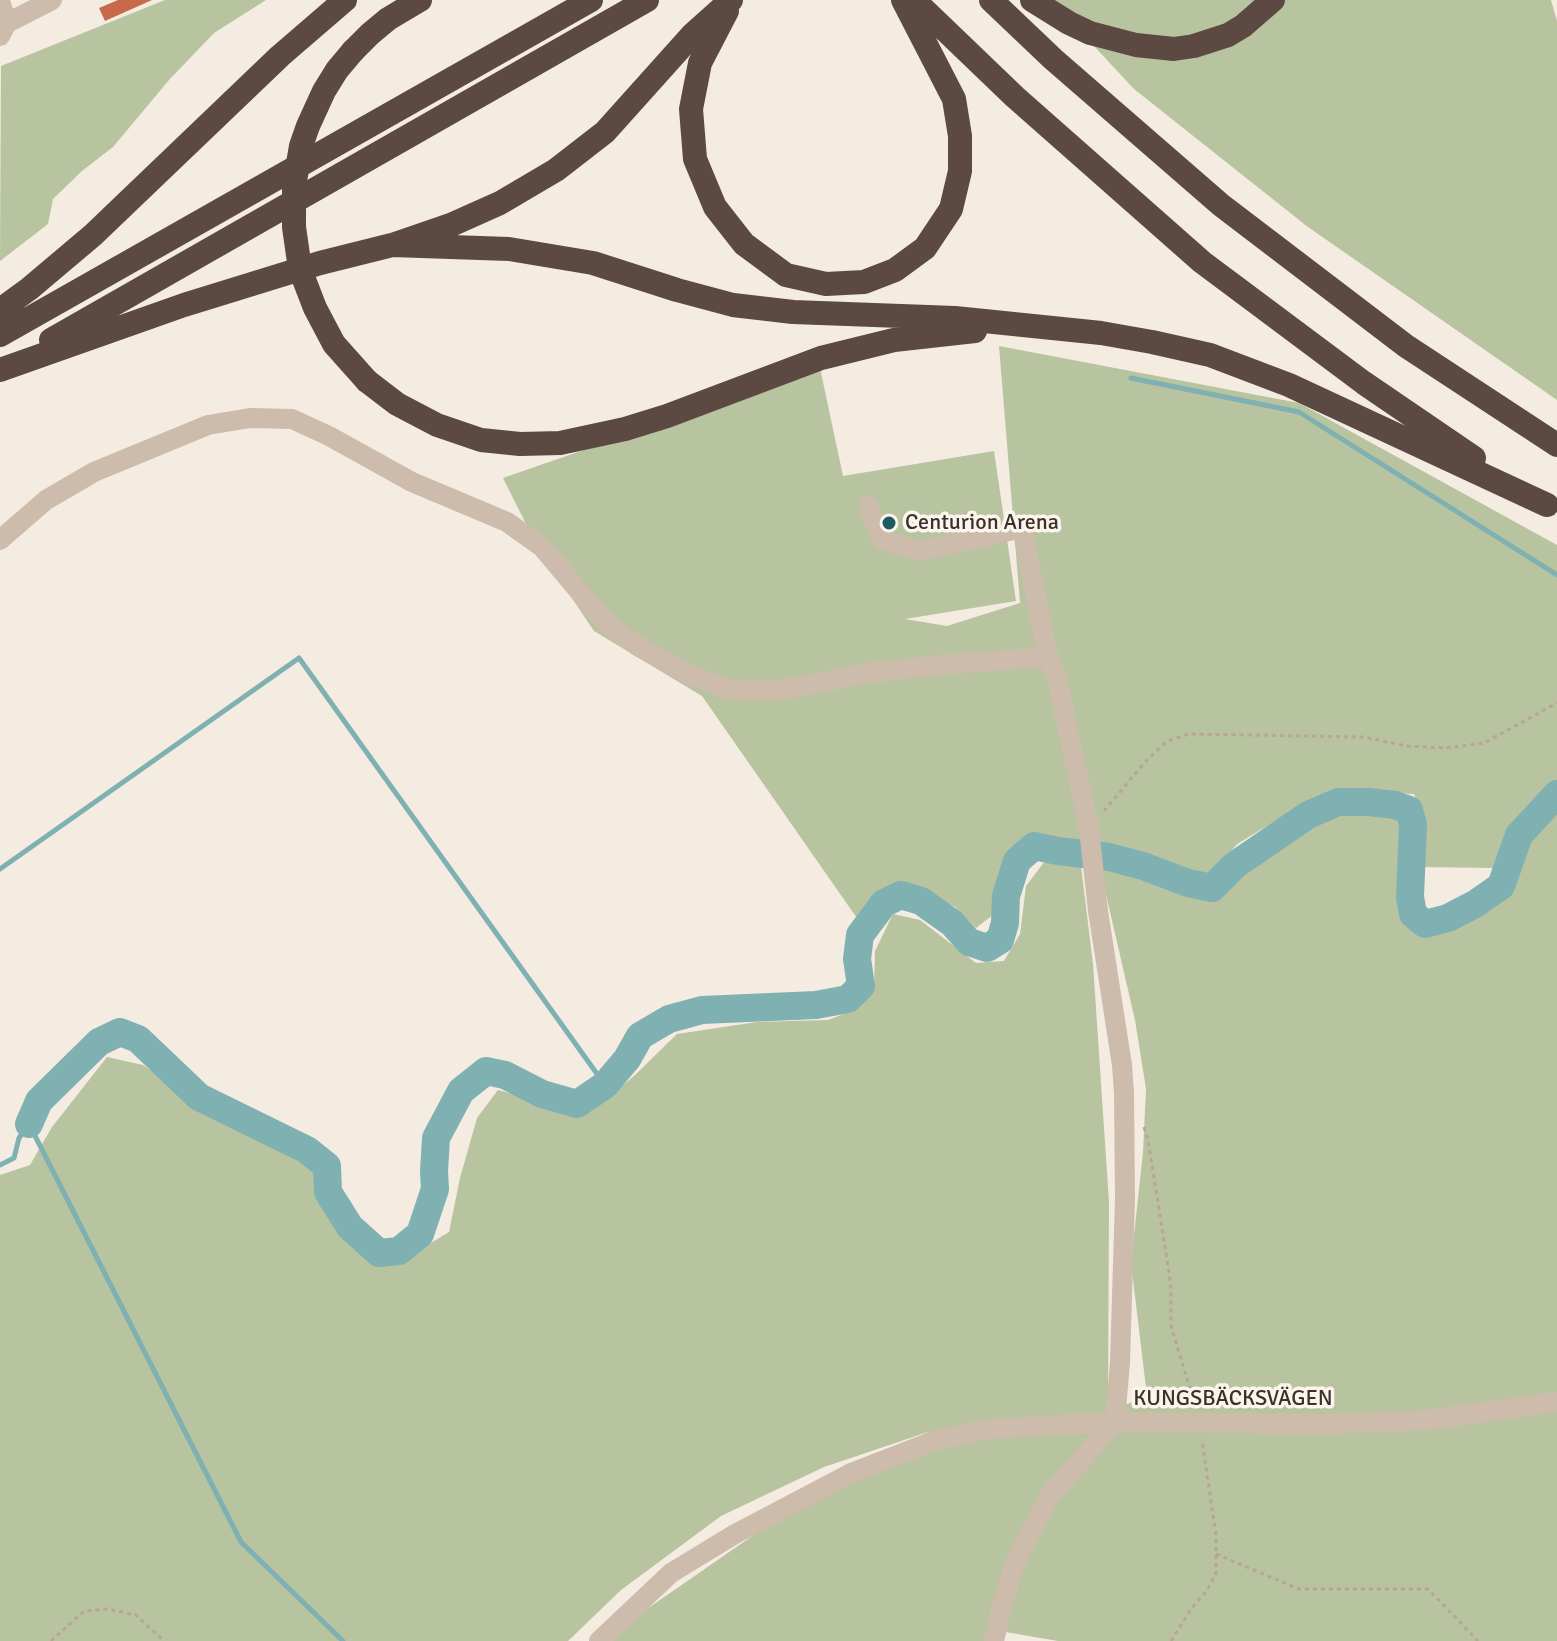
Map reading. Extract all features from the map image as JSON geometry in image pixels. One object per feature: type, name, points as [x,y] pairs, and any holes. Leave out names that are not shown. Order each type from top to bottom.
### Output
[{"type":"highway","points":[[280,56],[327,0]]},
{"type":"highway","points":[[0,310],[93,235],[280,56],[345,0]]},
{"type":"highway","points":[[420,0],[370,34],[337,70],[304,136],[294,187],[294,227],[300,269],[315,308],[334,344],[367,381],[397,404],[437,425],[481,440],[520,444],[560,443],[667,416],[821,358],[894,340],[1029,326]]},
{"type":"highway","points":[[0,335],[591,0]]},
{"type":"highway","points":[[0,369],[647,0]]},
{"type":"highway","points":[[0,369],[199,300],[320,263],[392,245],[500,203],[556,170],[605,132],[692,35],[732,0]]},
{"type":"highway","points":[[732,0],[700,63],[691,109],[695,159],[715,207],[744,244],[786,275],[826,284],[864,282],[895,270],[925,248],[951,209],[960,171],[960,136],[954,99],[903,0]]},
{"type":"highway","points":[[914,0],[1015,97],[1202,262],[1364,383],[1552,508]]},
{"type":"highway","points":[[991,0],[1053,59],[1221,205],[1406,346],[1557,445]]},
{"type":"highway","points":[[1032,0],[1090,33],[1136,45],[1174,49],[1228,35],[1273,0]]},
{"type":"highway","points":[[392,245],[509,249],[593,263],[733,305],[793,312],[955,318],[1101,333],[1210,355],[1289,385],[1552,508]]},
{"type":"street","points":[[0,1],[4,30],[52,0]]},
{"type":"street","points":[[0,540],[46,500],[108,466],[208,425],[250,418],[292,419],[412,482],[507,522],[542,547],[605,622],[639,647],[690,675],[730,690],[781,690],[868,673],[1048,657]]},
{"type":"street","points":[[599,1641],[671,1573],[735,1534],[851,1473],[936,1440],[987,1429],[1115,1422],[1125,1199],[1124,1093],[1120,1049],[1094,882],[1089,829],[1057,678],[1048,657],[1022,528],[921,551],[882,540],[868,505]]},
{"type":"street","name":"KUNGSBÄCKSVÄGEN","points":[[994,1641],[1016,1560],[1050,1495],[1115,1422],[1329,1424],[1428,1420],[1557,1402]]},
{"type":"path","points":[[1089,829],[1145,762],[1166,742],[1188,734],[1364,737],[1406,746],[1447,748],[1484,743],[1557,703]]},
{"type":"path","points":[[1141,1120],[1148,1140],[1166,1253],[1171,1288],[1171,1326],[1198,1413],[1216,1535],[1216,1573],[1171,1641]]},
{"type":"path","points":[[1216,1554],[1299,1589],[1428,1589],[1478,1641]]},
{"type":"path","points":[[51,1641],[84,1611],[107,1609],[136,1615],[164,1641]]},
{"type":"green space","points":[[165,0],[266,0],[214,33],[169,80],[113,147],[53,199],[48,224],[0,261],[1,66]]},
{"type":"green space","points":[[1051,0],[1551,0],[1557,21],[1557,400],[1308,227],[1134,89]]},
{"type":"green space","points":[[999,346],[1299,403],[1557,545],[1557,782],[1510,830],[1496,868],[1418,867],[1425,817],[1414,794],[1339,790],[1302,805],[1237,844],[1211,875],[1139,860],[1102,846],[1036,836],[1015,850],[999,881],[998,911],[976,928],[955,907],[922,889],[895,883],[877,896],[859,921],[702,696],[594,631],[538,548],[503,478],[820,368],[843,476],[994,451],[1016,601],[905,619],[947,626],[1020,603]]},
{"type":"green space","points":[[1346,804],[1390,810],[1406,818],[1403,917],[1422,930],[1452,924],[1479,911],[1510,888],[1526,837],[1557,805],[1557,1641],[1058,1641],[988,1629],[985,1641],[613,1641],[647,1609],[758,1532],[928,1432],[824,1467],[721,1516],[621,1590],[568,1641],[0,1641],[0,1175],[30,1165],[52,1127],[107,1057],[143,1065],[190,1097],[307,1156],[340,1222],[374,1262],[414,1253],[449,1232],[477,1118],[498,1090],[548,1103],[598,1106],[677,1034],[757,1022],[828,1020],[859,1008],[874,988],[875,951],[893,914],[920,920],[976,963],[1004,961],[1020,934],[1026,886],[1045,861],[1080,858],[1093,964],[1109,1202],[1108,1412],[1147,1396],[1131,1263],[1143,1152],[1146,1089],[1135,1020],[1098,860],[1134,868],[1198,893],[1219,896],[1253,856],[1319,815]]},
{"type":"building","points":[[118,0],[152,0],[105,21],[99,8]]},
{"type":"waterway","points":[[1131,378],[1299,412],[1557,575]]},
{"type":"waterway","points":[[0,869],[299,658],[605,1085]]},
{"type":"waterway","points":[[29,1124],[39,1101],[99,1042],[120,1032],[138,1039],[199,1097],[307,1150],[327,1166],[328,1192],[350,1227],[379,1253],[399,1251],[420,1234],[435,1189],[436,1138],[461,1091],[486,1071],[505,1075],[542,1094],[577,1104],[605,1085],[627,1059],[640,1036],[669,1019],[702,1010],[816,1005],[848,999],[861,986],[857,959],[860,935],[884,903],[901,895],[921,901],[952,923],[969,942],[987,948],[1000,940],[1005,923],[1006,896],[1017,861],[1034,846],[1109,857],[1212,888],[1235,865],[1308,815],[1338,802],[1369,802],[1409,810],[1413,824],[1410,897],[1413,914],[1425,924],[1448,918],[1501,886],[1519,835],[1557,794]]},
{"type":"waterway","points":[[0,1165],[14,1158],[19,1138],[29,1124],[241,1542],[343,1641]]},
{"type":"place","name":"Centurion Arena","points":[[889,523]]}]
